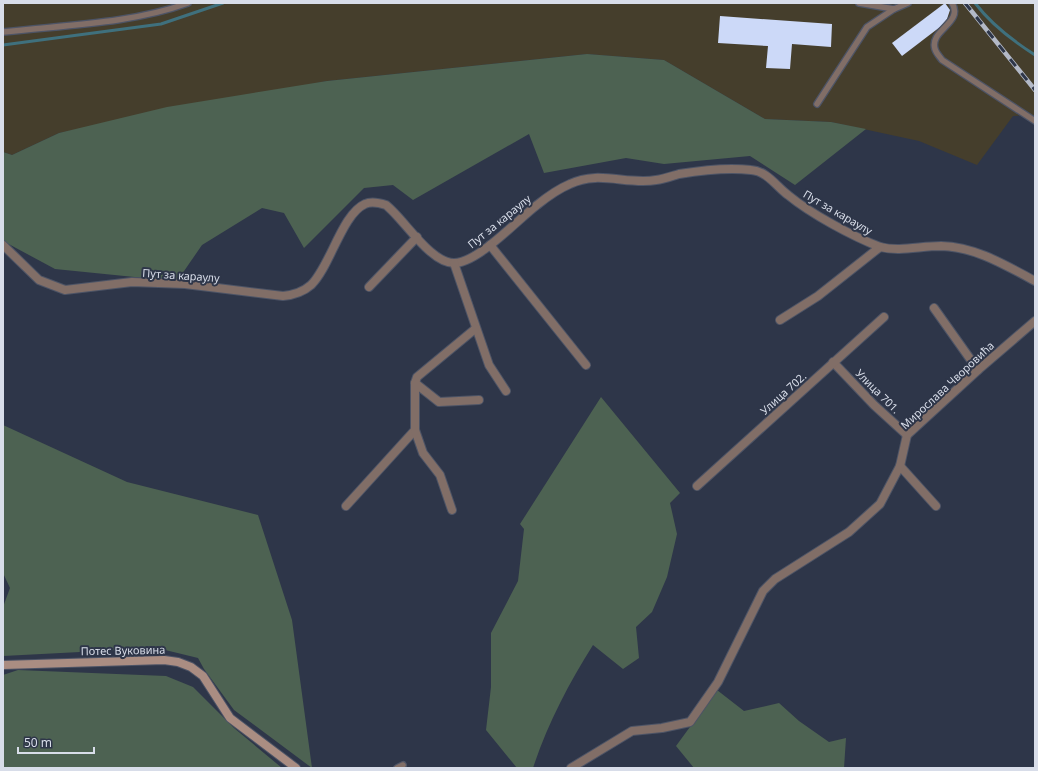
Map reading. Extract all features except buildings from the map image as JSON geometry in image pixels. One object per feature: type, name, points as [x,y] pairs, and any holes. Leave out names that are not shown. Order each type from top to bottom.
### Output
[{"type":"main road","name":"Потес Вуковина","points":[[3,666],[14,664],[164,660],[178,662],[191,667],[203,676],[230,718],[296,768]]},
{"type":"street","name":"Пут за караулу","points":[[3,245],[39,280],[65,290],[132,282],[185,284],[283,296],[297,294],[310,286],[318,277],[348,221],[359,208],[366,204],[381,203],[386,205],[437,257],[454,263],[466,261],[490,245],[536,205],[571,183],[602,176],[632,181],[656,180],[678,175],[726,168],[754,170],[770,178],[788,196],[812,211],[880,247],[888,249],[941,246],[972,250],[1035,280]]},
{"type":"street","points":[[369,287],[417,237]]},
{"type":"street","points":[[490,245],[586,365]]},
{"type":"street","points":[[780,320],[818,296],[880,247]]},
{"type":"street","points":[[454,263],[475,329],[489,365],[506,391]]},
{"type":"street","points":[[934,308],[978,370]]},
{"type":"street","name":"Улица 702.","points":[[697,486],[884,317]]},
{"type":"street","name":"Мирослава Чворовића","points":[[571,768],[632,731],[662,728],[690,722],[718,682],[763,591],[775,578],[848,532],[880,504],[900,466],[907,435],[978,370],[1035,321]]},
{"type":"street","points":[[452,510],[440,475],[423,453],[415,430],[415,383],[417,377],[475,329]]},
{"type":"street","name":"Улица 701.","points":[[834,362],[874,405],[907,435]]},
{"type":"street","points":[[415,383],[439,402],[479,400]]},
{"type":"street","points":[[346,506],[415,430]]},
{"type":"street","points":[[900,466],[936,506]]},
{"type":"lane","points":[[3,32],[129,19],[169,10],[188,3]]},
{"type":"lane","points":[[859,3],[894,9]]},
{"type":"lane","points":[[817,104],[867,26],[894,9],[908,3]]},
{"type":"lane","points":[[952,3],[956,12],[955,16],[939,36],[935,44],[935,49],[942,60],[1035,121]]},
{"type":"lane","points":[[397,768],[404,765]]},
{"type":"shaded area","points":[[3,3],[1035,3],[1035,115],[1013,116],[977,165],[919,141],[831,122],[765,119],[664,60],[587,54],[327,81],[59,133],[12,155],[3,152]]},
{"type":"green space","points":[[587,54],[664,60],[765,119],[831,122],[866,129],[795,185],[750,156],[664,164],[626,158],[544,173],[529,134],[413,200],[393,185],[364,188],[304,248],[284,213],[262,208],[202,245],[182,274],[174,281],[55,269],[3,241],[3,152],[12,155],[59,133],[167,107],[327,81]]},
{"type":"green space","points":[[601,397],[680,493],[670,503],[677,534],[667,577],[652,612],[636,627],[639,658],[623,669],[593,645],[575,674],[559,705],[533,768],[517,768],[486,730],[491,687],[491,633],[518,581],[524,529],[520,524]]},
{"type":"green space","points":[[3,425],[127,482],[258,515],[292,620],[312,768],[234,710],[204,669],[198,658],[157,648],[3,656],[3,607],[10,588],[3,573]]},
{"type":"green space","points":[[18,670],[166,676],[193,687],[234,728],[282,768],[3,768],[3,675]]},
{"type":"green space","points":[[717,690],[744,711],[779,703],[799,721],[829,742],[846,738],[844,768],[694,768],[676,746]]},
{"type":"waterway","points":[[3,45],[161,24],[223,3]]},
{"type":"waterway","points":[[975,3],[981,11],[1003,32],[1035,55]]},
{"type":"railway","points":[[965,3],[1035,90]]}]
